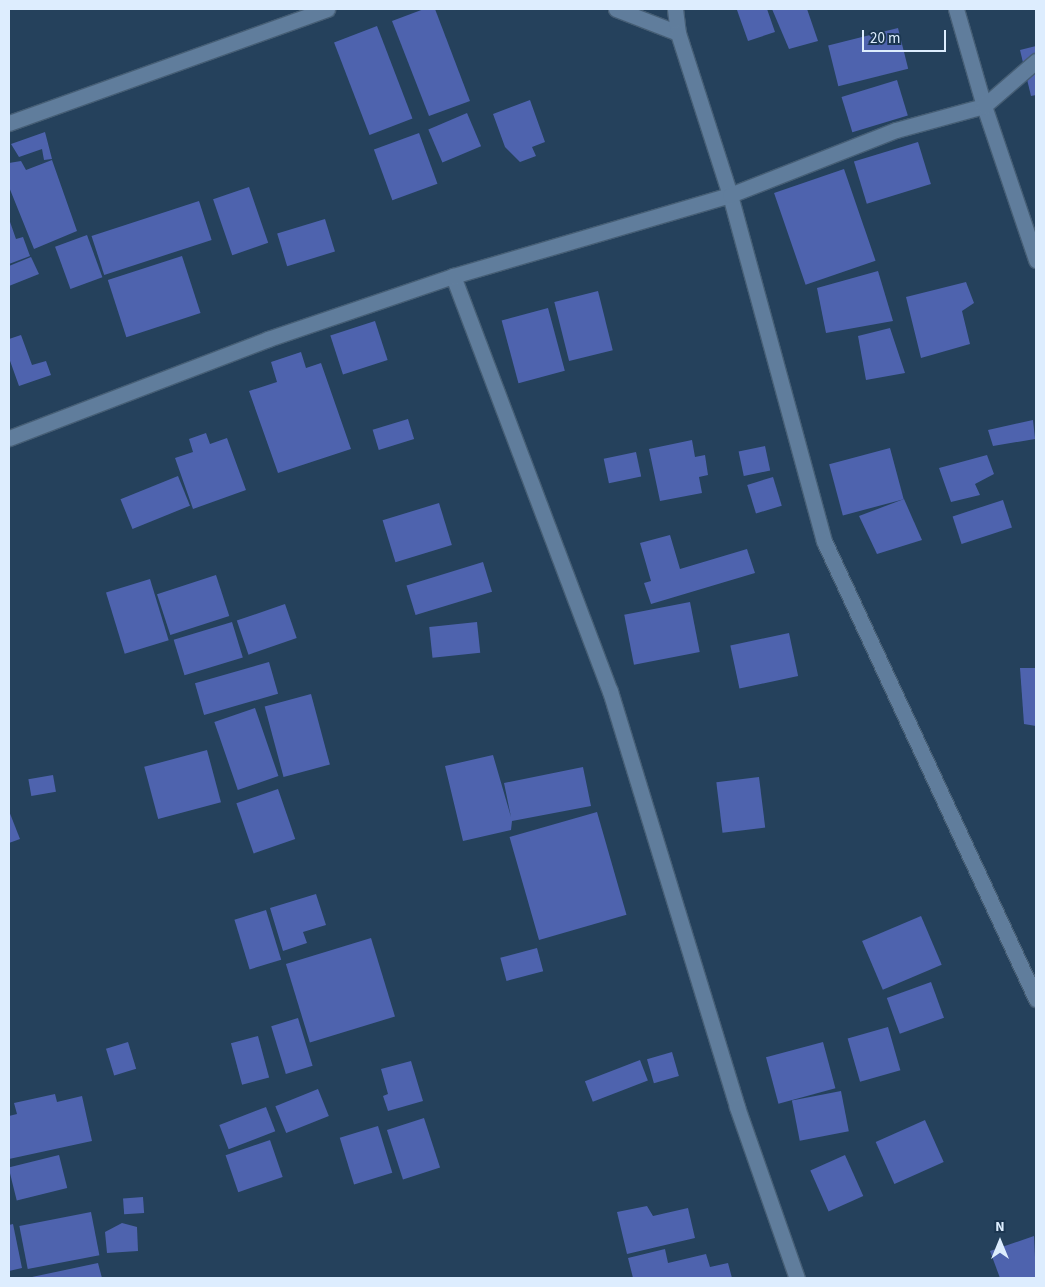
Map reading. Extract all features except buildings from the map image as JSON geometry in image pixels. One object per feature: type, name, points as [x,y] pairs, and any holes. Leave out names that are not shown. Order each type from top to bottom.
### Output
[{"type":"street","points":[[9,123],[327,9]]},
{"type":"street","points":[[616,9],[678,33]]},
{"type":"street","points":[[675,9],[678,33],[730,195],[824,540],[1036,999]]},
{"type":"street","points":[[956,9],[984,106],[1036,260]]},
{"type":"street","points":[[9,438],[268,339],[453,276],[730,195],[896,130],[984,106],[1036,61]]},
{"type":"street","points":[[453,276],[610,691],[734,1097],[797,1278]]}]
